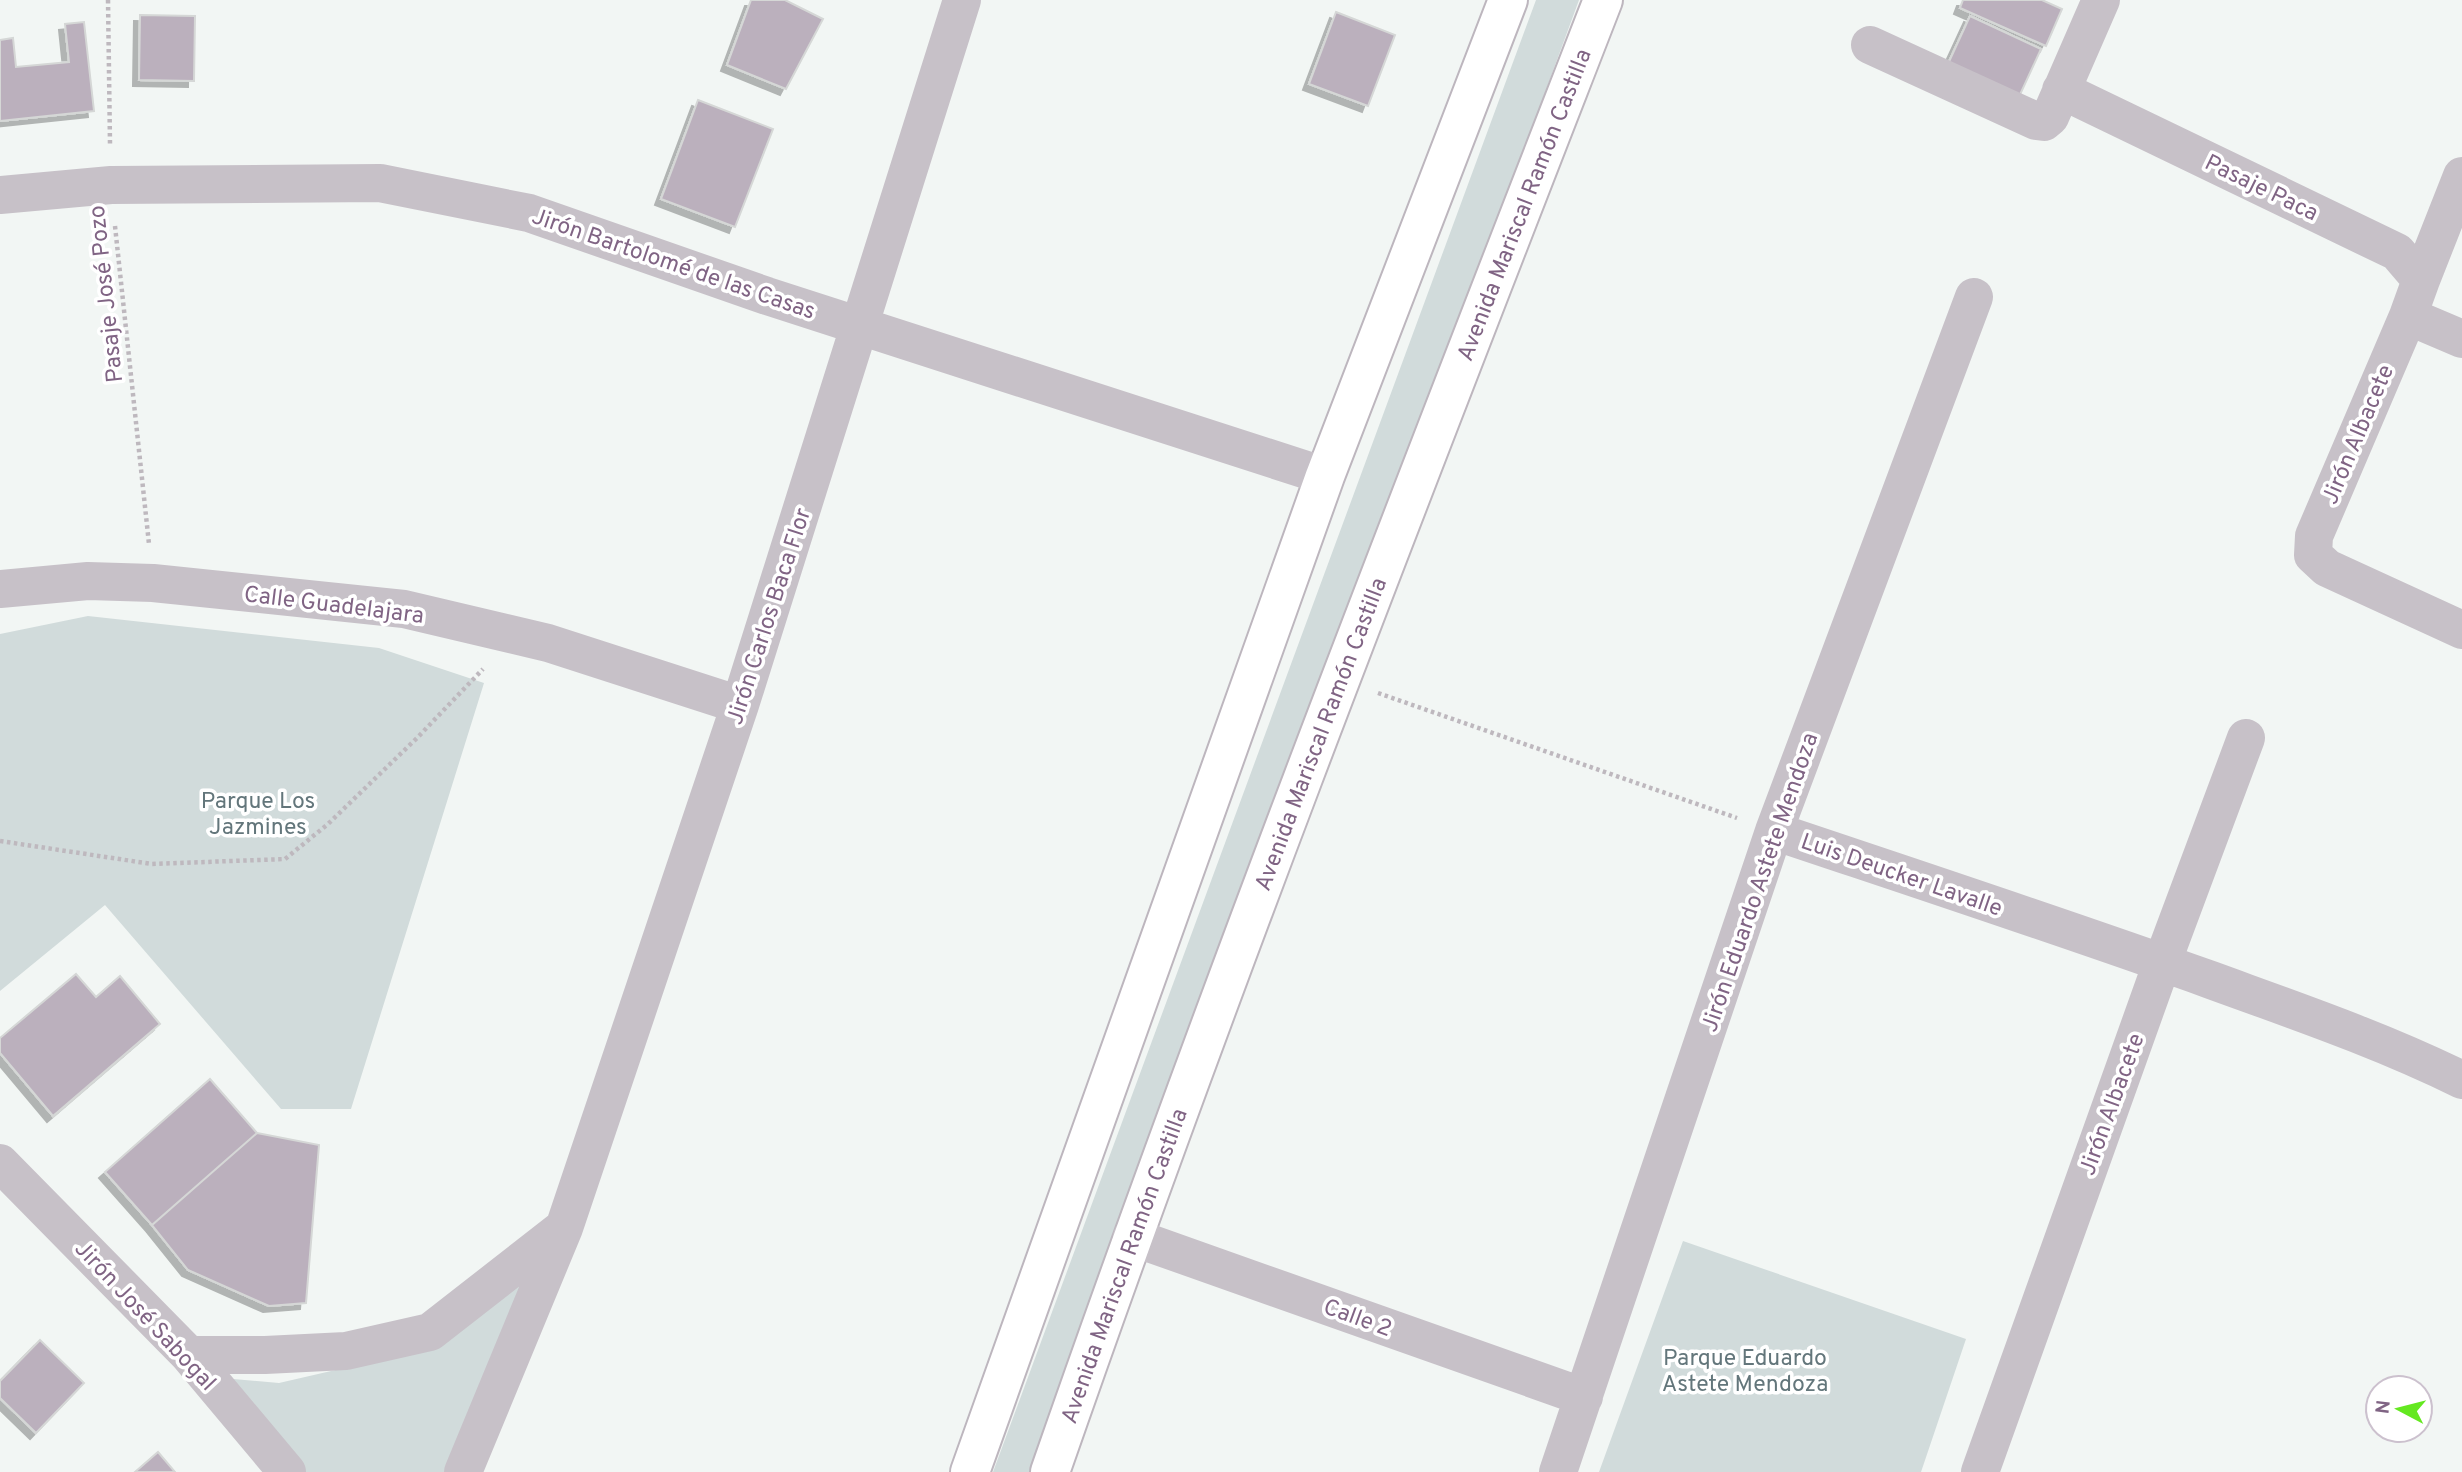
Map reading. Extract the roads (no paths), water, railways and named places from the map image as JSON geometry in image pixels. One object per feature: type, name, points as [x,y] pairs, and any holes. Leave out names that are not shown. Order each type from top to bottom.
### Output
[{"type":"main road","points":[[970,1472],[1325,476],[1508,0]]},
{"type":"main road","name":"Avenida Mariscal Ramón Castilla","points":[[1050,1472],[1132,1237],[1338,680],[1603,0]]},
{"type":"street","name":"Jirón Carlos Baca Flor","points":[[463,1472],[564,1228],[740,705],[962,0]]},
{"type":"street","points":[[1870,45],[2036,121],[2044,122],[2050,117],[2101,0]]},
{"type":"street","name":"Pasaje Paca","points":[[2061,90],[2397,253],[2421,280]]},
{"type":"street","points":[[2462,176],[2408,316],[2462,338]]},
{"type":"street","name":"Jirón Bartolomé de las Casas","points":[[0,195],[111,184],[380,183],[529,213],[767,296],[1325,476]]},
{"type":"street","name":"Jirón Eduardo Astete Mendoza","points":[[1558,1472],[1774,831],[1974,297]]},
{"type":"street","name":"Jirón Albacete","points":[[2408,316],[2314,536],[2314,555],[2327,568],[2462,630]]},
{"type":"street","name":"Calle Guadelajara","points":[[0,589],[88,582],[153,583],[404,608],[548,643],[740,705]]},
{"type":"street","name":"Jirón Albacete","points":[[1980,1472],[2162,963],[2246,738]]},
{"type":"street","name":"Luis Deucker Lavalle","points":[[1774,831],[2162,963],[2357,1034],[2462,1080]]},
{"type":"street","name":"Jirón José Sabogal","points":[[0,1163],[189,1355],[287,1472]]},
{"type":"street","points":[[189,1355],[346,1351],[430,1332],[564,1228]]},
{"type":"street","name":"Calle 2","points":[[1132,1237],[1584,1397]]},
{"type":"park label","name":"Parque Los Jazmines","points":[[258,813]]},
{"type":"park label","name":"Parque Eduardo Astete Mendoza","points":[[1745,1370]]}]
